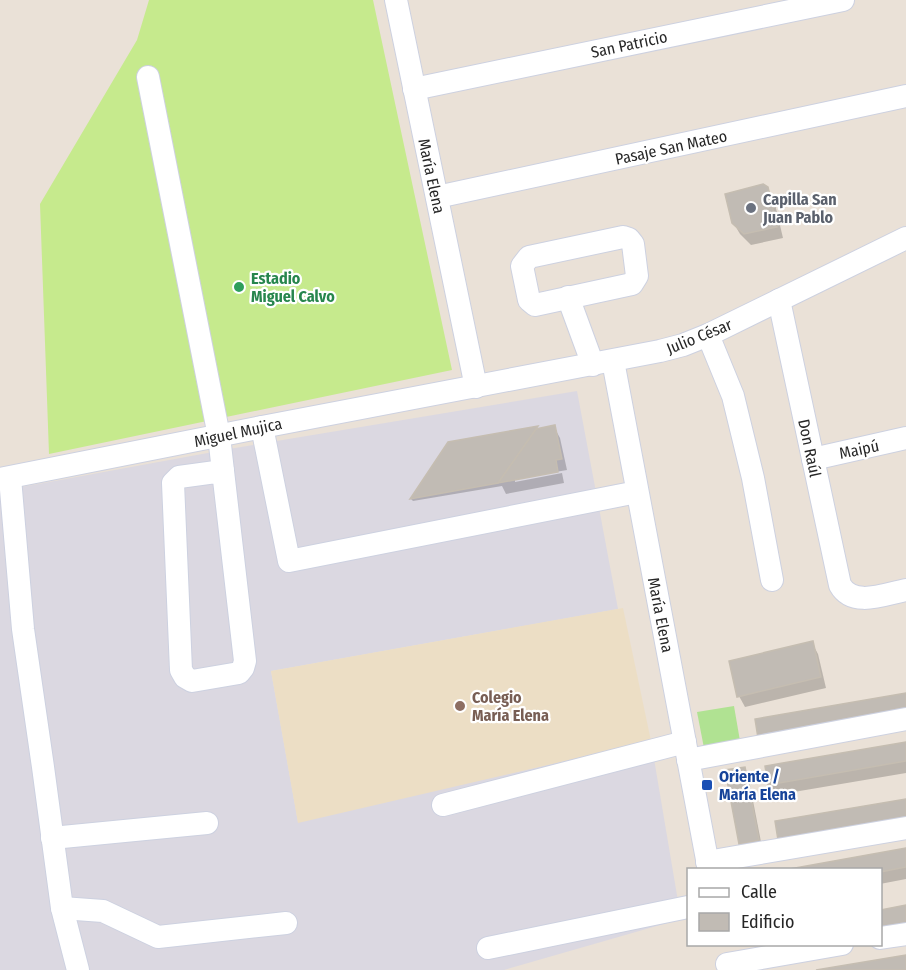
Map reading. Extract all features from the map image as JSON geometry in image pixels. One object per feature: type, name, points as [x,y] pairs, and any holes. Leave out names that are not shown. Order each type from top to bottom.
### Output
[{"type":"street","name":"María Elena","points":[[396,0],[476,387]]},
{"type":"street","name":"San Patricio","points":[[414,89],[843,0]]},
{"type":"street","points":[[148,76],[219,436],[245,661],[239,673],[192,681],[185,677],[181,670],[173,483],[179,477],[223,471]]},
{"type":"street","name":"Pasaje San Mateo","points":[[437,197],[906,96]]},
{"type":"street","points":[[623,237],[629,239],[633,244],[637,276],[632,284],[568,297],[535,305],[532,303],[529,300],[522,266],[525,261],[529,257],[623,237]]},
{"type":"street","name":"Julio César","points":[[476,387],[683,345],[906,238]]},
{"type":"street","name":"María Elena","points":[[568,297],[603,363],[637,492],[708,866]]},
{"type":"street","name":"Don Raúl","points":[[779,300],[838,579],[843,590],[853,597],[865,598],[906,590]]},
{"type":"street","points":[[708,335],[733,396],[753,478],[772,580]]},
{"type":"street","name":"Miguel Mujica","points":[[5,479],[476,387]]},
{"type":"street","points":[[262,427],[288,561],[637,492]]},
{"type":"street","name":"Maipú","points":[[813,459],[906,438]]},
{"type":"street","points":[[5,479],[6,506],[62,908],[78,970]]},
{"type":"street","points":[[443,806],[686,751],[906,719]]},
{"type":"street","points":[[52,838],[207,823]]},
{"type":"street","points":[[708,866],[906,828]]},
{"type":"street","points":[[488,948],[687,907]]},
{"type":"street","points":[[62,908],[103,911],[158,937],[286,923]]},
{"type":"street","points":[[882,938],[906,934]]},
{"type":"street","points":[[726,960],[834,946]]},
{"type":"shaded area","points":[[577,391],[618,609],[271,671],[298,822],[651,741],[681,919],[504,970],[0,970],[0,491],[235,448]]},
{"type":"shaded area","name":"Colegio María Elena","points":[[623,608],[651,741],[298,823],[271,671]]},
{"type":"green space","name":"Estadio Miguel Calvo","points":[[149,0],[373,0],[452,370],[49,454],[40,204],[137,40]]},
{"type":"green space","points":[[734,706],[740,741],[704,748],[697,712]]},
{"type":"building","name":"Capilla San Juan Pablo","points":[[763,184],[768,187],[777,227],[744,234],[732,223],[725,194]]},
{"type":"building","points":[[555,425],[562,459],[556,460],[558,472],[498,483],[536,429]]},
{"type":"building","points":[[538,426],[498,483],[410,499],[448,442]]},
{"type":"building","points":[[813,641],[821,677],[737,697],[729,661]]},
{"type":"building","points":[[906,693],[906,713],[758,738],[755,719]]},
{"type":"building","points":[[906,742],[906,761],[768,785],[765,766]]},
{"type":"building","points":[[745,767],[759,840],[739,844],[725,770]]},
{"type":"building","points":[[906,799],[906,819],[778,840],[775,821]]},
{"type":"building","points":[[906,848],[906,867],[882,872],[882,868],[795,868]]},
{"type":"building","points":[[906,905],[906,925],[882,929],[882,910]]},
{"type":"building","points":[[906,955],[906,970],[816,970]]},
{"type":"place","name":"Capilla San Juan Pablo","points":[[751,208]]},
{"type":"place","name":"Estadio Miguel Calvo","points":[[239,287]]},
{"type":"place","name":"Colegio María Elena","points":[[460,706]]},
{"type":"place","name":"Oriente / María Elena","points":[[707,785]]}]
